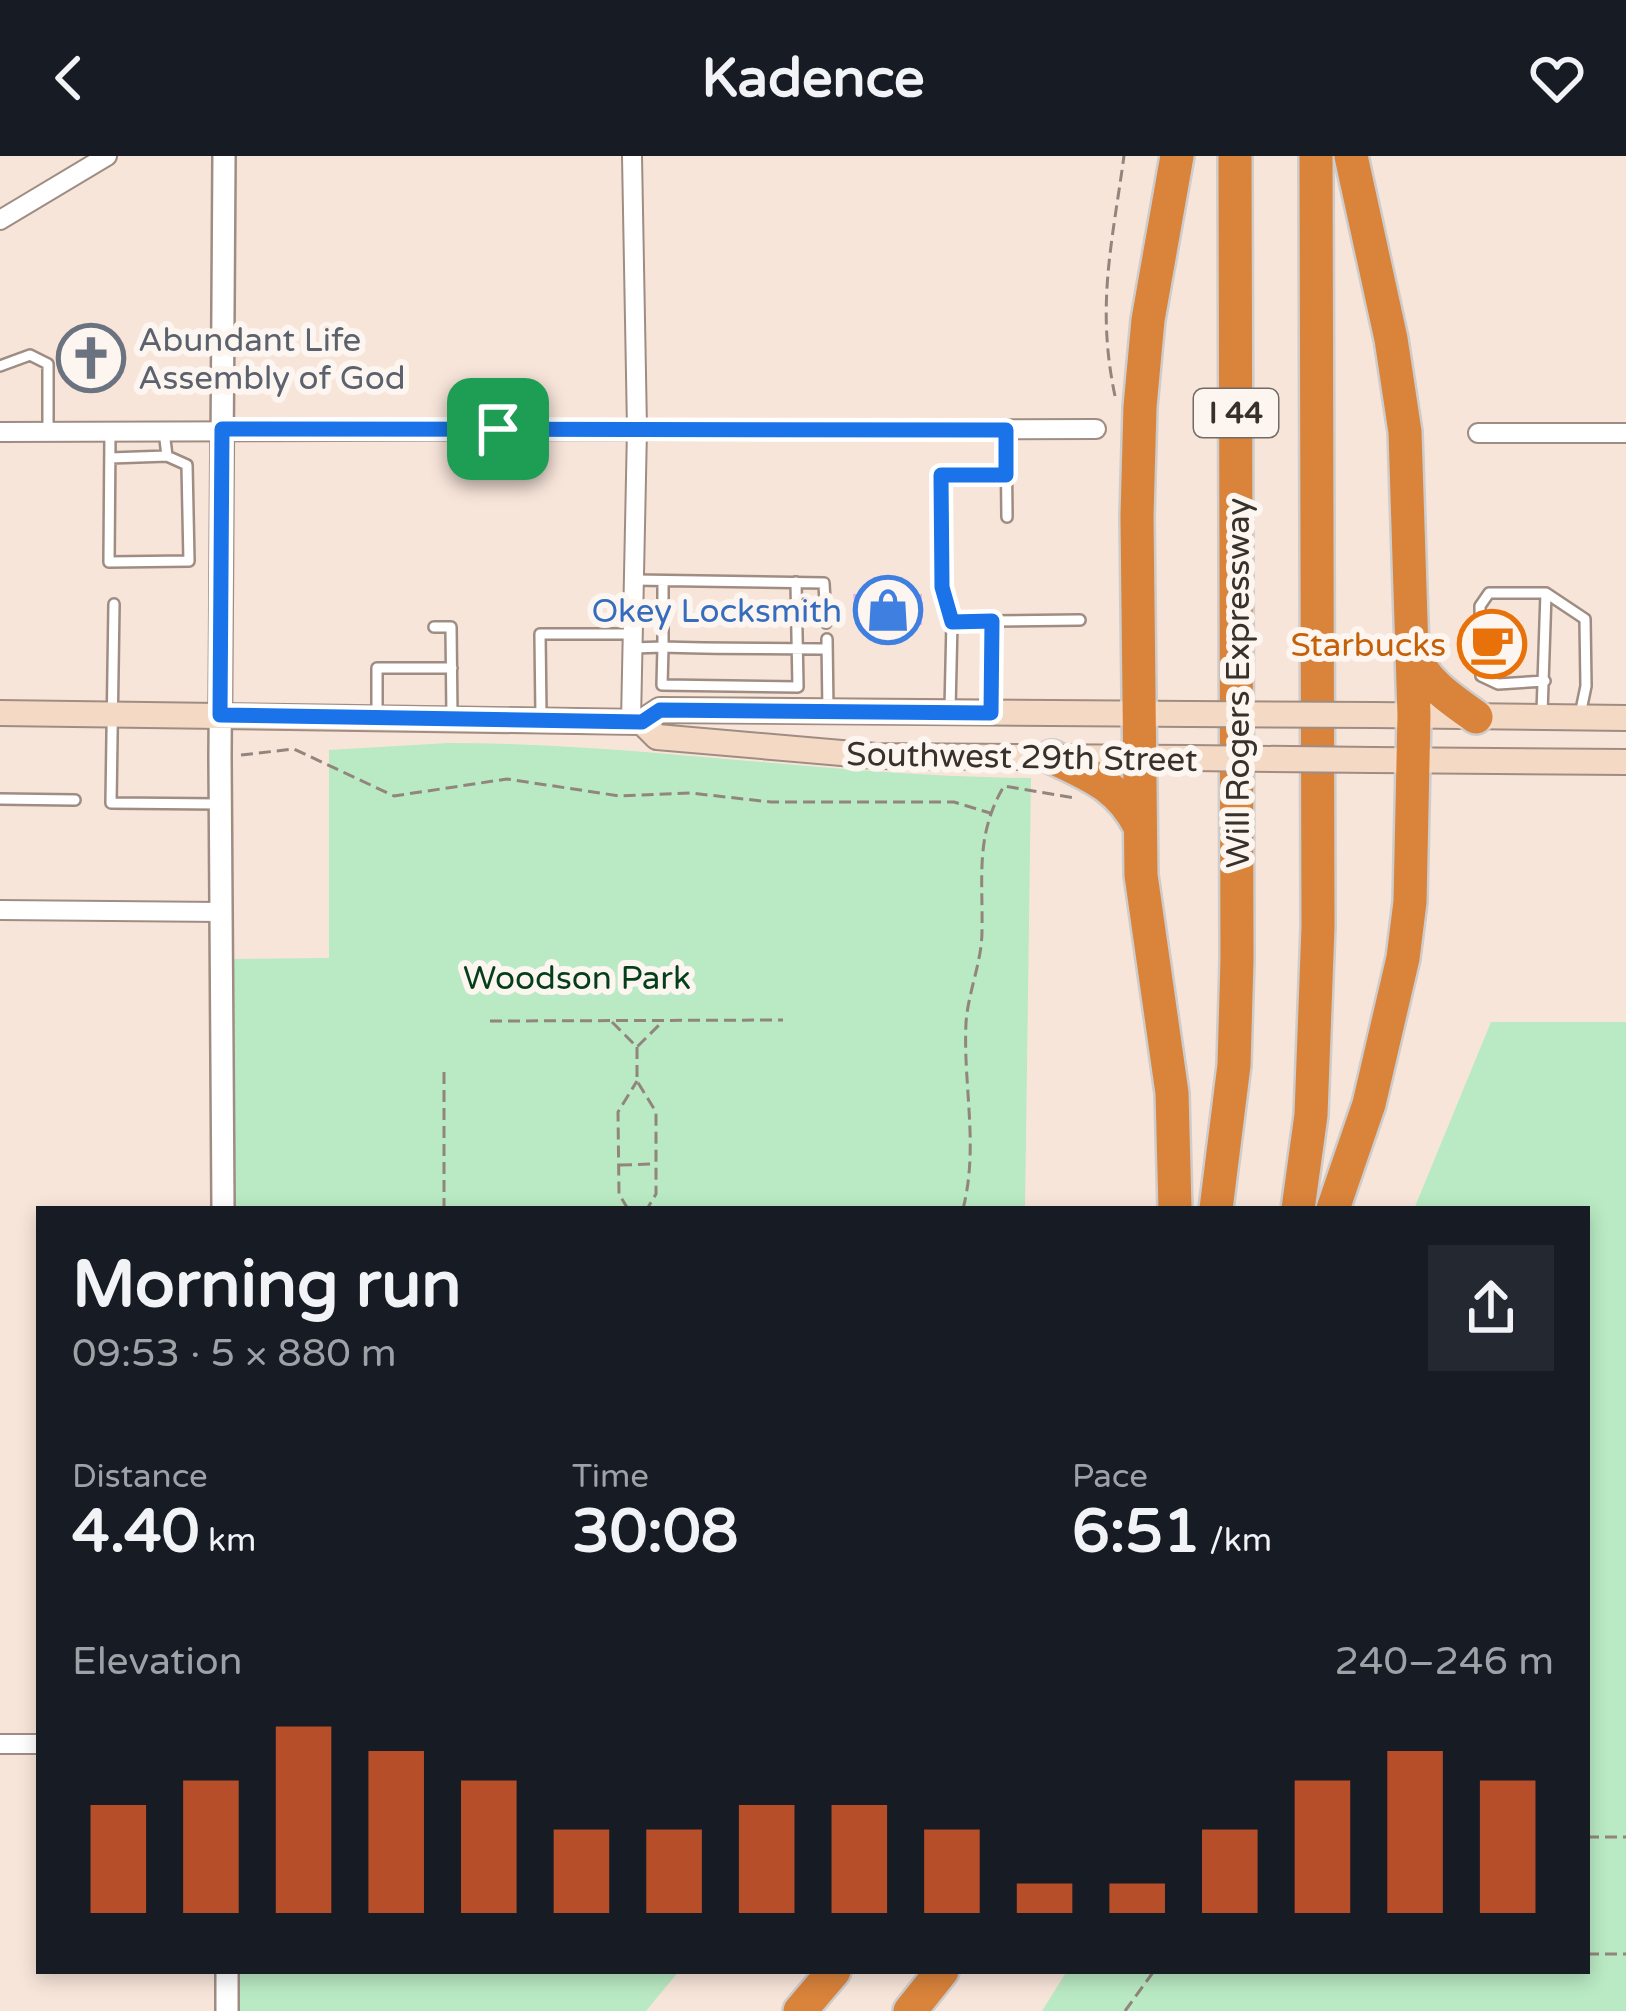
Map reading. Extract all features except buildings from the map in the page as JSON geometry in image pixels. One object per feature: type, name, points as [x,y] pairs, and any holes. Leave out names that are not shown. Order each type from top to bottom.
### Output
[{"type":"highway","points":[[1175,1206],[1172,1093],[1146,928],[1138,714],[1140,407],[1148,320],[1177,156]]},
{"type":"highway","name":"Will Rogers Expressway","points":[[1216,1206],[1234,1065],[1238,960],[1235,156]]},
{"type":"highway","name":"I 44","points":[[1298,1206],[1311,1115],[1318,927],[1316,156]]},
{"type":"highway","points":[[1335,1206],[1369,1105],[1403,958],[1410,902],[1414,715],[1405,432],[1391,339],[1351,156]]},
{"type":"highway","points":[[1412,652],[1421,673],[1476,717]]},
{"type":"highway","points":[[1052,757],[1111,786],[1140,827]]},
{"type":"highway","points":[[800,2011],[831,1974]]},
{"type":"highway","points":[[910,2011],[940,1974]]},
{"type":"main road","name":"Southwest 29th Street","points":[[0,713],[637,722],[660,710],[1626,718]]},
{"type":"main road","points":[[1579,717],[1579,763]]},
{"type":"main road","name":"Southwest 29th Street","points":[[637,722],[657,737],[836,755],[1626,762]]},
{"type":"street","points":[[0,220],[107,156]]},
{"type":"street","points":[[223,1206],[224,156]]},
{"type":"street","points":[[632,156],[637,722]]},
{"type":"street","points":[[0,432],[1096,429]]},
{"type":"street","points":[[1478,433],[1626,434]]},
{"type":"street","points":[[0,910],[222,912]]},
{"type":"street","points":[[0,1744],[36,1744]]},
{"type":"street","points":[[226,1974],[227,2011]]},
{"type":"lane","points":[[0,365],[29,355],[49,364],[48,432]]},
{"type":"lane","points":[[1006,430],[1007,517]]},
{"type":"lane","points":[[164,431],[167,456]]},
{"type":"lane","points":[[110,433],[109,562],[189,562],[187,465],[167,456],[110,458]]},
{"type":"lane","points":[[950,712],[952,622],[942,587],[941,475],[1006,475]]},
{"type":"lane","points":[[634,580],[824,583],[826,623]]},
{"type":"lane","points":[[663,581],[662,685],[765,682],[798,688],[796,582]]},
{"type":"lane","points":[[1542,717],[1546,592]]},
{"type":"lane","points":[[1545,681],[1487,681],[1479,664],[1483,599],[1489,593],[1546,592],[1586,619],[1586,686],[1579,717]]},
{"type":"lane","points":[[114,604],[111,803],[220,804]]},
{"type":"lane","points":[[952,622],[1080,620]]},
{"type":"lane","points":[[991,713],[992,621]]},
{"type":"lane","points":[[434,627],[451,627],[452,717]]},
{"type":"lane","points":[[541,718],[540,634],[633,641],[704,653],[765,653],[826,644],[828,711]]},
{"type":"lane","points":[[377,716],[377,668],[452,668]]},
{"type":"lane","points":[[0,799],[75,800]]},
{"type":"path","points":[[241,755],[294,749],[394,796],[508,779],[620,796],[690,793],[771,802],[954,802],[990,813]]},
{"type":"path","points":[[964,1206],[971,1163],[966,1027],[982,939],[981,845],[990,813],[1004,786],[1091,800]]},
{"type":"path","points":[[610,1020],[637,1047]]},
{"type":"path","points":[[649,1206],[656,1194],[656,1112],[637,1081],[637,1047],[663,1020]]},
{"type":"path","points":[[490,1021],[783,1020]]},
{"type":"path","points":[[444,1072],[445,1206]]},
{"type":"path","points":[[626,1206],[619,1194],[618,1112],[637,1081]]},
{"type":"path","points":[[619,1165],[656,1164]]},
{"type":"path","points":[[1590,1837],[1626,1837]]},
{"type":"path","points":[[1590,1954],[1626,1954]]},
{"type":"path","points":[[1125,2011],[1152,1974]]},
{"type":"green space","name":"Woodson Park","points":[[521,744],[885,772],[1031,778],[1025,1206],[234,1206],[232,959],[329,958],[329,750]]},
{"type":"green space","points":[[1491,1022],[1626,1022],[1626,2011],[1042,2011],[1065,1974],[1590,1974],[1590,1206],[1415,1206]]},
{"type":"green space","points":[[240,1974],[677,1974],[646,2011],[240,2011]]},
{"type":"place","name":"Abundant Life Assembly of God","points":[[91,358]]},
{"type":"place","name":"Okey Locksmith","points":[[888,610]]},
{"type":"place","name":"Starbucks","points":[[1492,644]]},
{"type":"route","points":[[222,429],[498,429],[1006,430],[1006,475],[941,475],[942,587],[952,622],[992,621],[991,713],[660,710],[642,722],[220,715],[222,429]]}]
